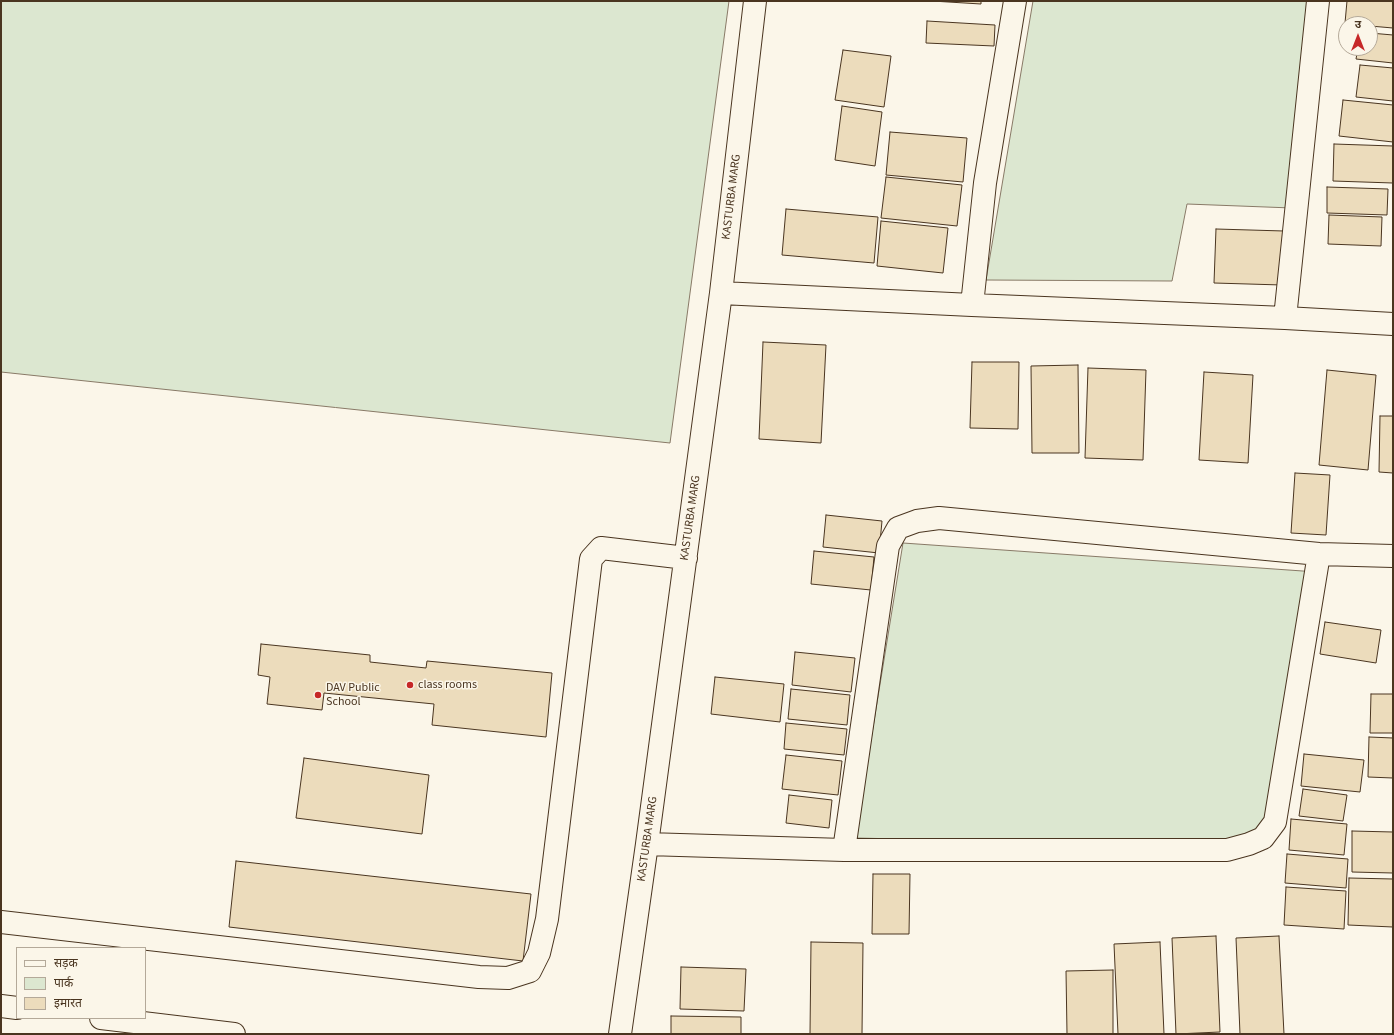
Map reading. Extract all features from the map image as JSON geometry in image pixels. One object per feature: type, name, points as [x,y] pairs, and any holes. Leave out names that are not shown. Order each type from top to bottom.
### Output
[{"type":"street","name":"KASTURBA MARG","points":[[620,1034],[721,293],[755,1]]},
{"type":"street","points":[[972,305],[985,183],[1014,1]]},
{"type":"street","points":[[1285,318],[1318,1]]},
{"type":"street","points":[[721,293],[1393,324]]},
{"type":"street","points":[[844,850],[888,546],[898,528],[917,520],[939,518],[1319,554],[1393,556]]},
{"type":"street","points":[[1,922],[479,977],[508,978],[530,971],[539,953],[547,919],[591,559],[601,548],[686,558]]},
{"type":"street","points":[[647,844],[844,850],[1227,850],[1249,844],[1263,838],[1275,822],[1319,554]]},
{"type":"street","points":[[1,1006],[16,1008]]},
{"type":"street","points":[[109,1019],[234,1034]]},
{"type":"green space","points":[[1,1],[729,1],[670,443],[1,372]]},
{"type":"green space","points":[[1033,1],[1319,1],[1292,208],[1187,204],[1172,281],[986,280]]},
{"type":"green space","points":[[903,543],[1317,572],[1265,847],[855,838]]},
{"type":"building","points":[[932,1],[981,1],[981,4]]},
{"type":"building","points":[[1347,1],[1393,1],[1393,28],[1378,27],[1378,16],[1346,16]]},
{"type":"building","points":[[927,21],[995,25],[994,46],[926,43]]},
{"type":"building","points":[[1378,34],[1393,35],[1393,63],[1356,59],[1357,56],[1378,56]]},
{"type":"building","points":[[843,50],[891,56],[884,107],[835,100]]},
{"type":"building","points":[[1360,65],[1393,68],[1393,101],[1356,97]]},
{"type":"building","points":[[1343,100],[1393,105],[1393,142],[1339,136]]},
{"type":"building","points":[[842,106],[882,112],[875,166],[835,160]]},
{"type":"building","points":[[890,132],[967,138],[963,182],[886,175]]},
{"type":"building","points":[[1334,144],[1393,146],[1393,183],[1333,181]]},
{"type":"building","points":[[886,177],[962,185],[957,226],[881,218]]},
{"type":"building","points":[[1327,187],[1388,189],[1387,215],[1327,213]]},
{"type":"building","points":[[786,209],[878,217],[874,263],[782,255]]},
{"type":"building","points":[[1329,215],[1382,217],[1381,246],[1328,244]]},
{"type":"building","points":[[881,221],[948,228],[943,273],[877,266]]},
{"type":"building","points":[[1216,229],[1284,231],[1282,285],[1214,283]]},
{"type":"building","points":[[763,342],[826,345],[821,443],[759,439]]},
{"type":"building","points":[[972,362],[1019,362],[1018,429],[970,428]]},
{"type":"building","points":[[1078,365],[1079,453],[1032,453],[1031,366]]},
{"type":"building","points":[[1088,368],[1146,370],[1143,460],[1085,458]]},
{"type":"building","points":[[1327,370],[1376,375],[1368,470],[1319,465]]},
{"type":"building","points":[[1204,372],[1253,375],[1248,463],[1199,460]]},
{"type":"building","points":[[1380,416],[1393,416],[1393,473],[1379,472]]},
{"type":"building","points":[[1295,473],[1330,475],[1326,535],[1291,533]]},
{"type":"building","points":[[826,515],[882,521],[879,553],[823,547]]},
{"type":"building","points":[[814,551],[874,557],[871,590],[811,584]]},
{"type":"building","points":[[1325,622],[1381,630],[1376,663],[1320,654]]},
{"type":"building","name":"class rooms","points":[[261,644],[370,655],[370,662],[426,668],[427,661],[552,673],[546,737],[432,725],[434,704],[324,693],[322,710],[267,704],[270,677],[258,675]]},
{"type":"building","points":[[795,652],[855,658],[851,692],[792,685]]},
{"type":"building","points":[[715,677],[784,684],[780,722],[711,714]]},
{"type":"building","points":[[791,689],[850,695],[847,725],[788,719]]},
{"type":"building","points":[[1371,694],[1393,694],[1393,733],[1370,733]]},
{"type":"building","points":[[786,723],[847,729],[844,755],[784,749]]},
{"type":"building","points":[[1369,737],[1393,738],[1393,778],[1368,777]]},
{"type":"building","points":[[1304,754],[1364,760],[1360,792],[1301,786]]},
{"type":"building","points":[[786,755],[842,761],[838,795],[782,789]]},
{"type":"building","points":[[304,758],[429,775],[422,834],[296,818]]},
{"type":"building","points":[[1303,789],[1347,795],[1343,821],[1299,816]]},
{"type":"building","points":[[789,795],[832,800],[829,828],[786,823]]},
{"type":"building","points":[[1291,819],[1347,824],[1344,855],[1289,850]]},
{"type":"building","points":[[1352,831],[1393,832],[1393,873],[1352,872]]},
{"type":"building","points":[[1287,854],[1348,859],[1346,888],[1285,883]]},
{"type":"building","points":[[236,861],[531,894],[523,961],[229,927]]},
{"type":"building","points":[[873,874],[910,874],[909,934],[872,934]]},
{"type":"building","points":[[1349,878],[1393,879],[1393,927],[1348,925]]},
{"type":"building","points":[[1286,887],[1346,891],[1344,929],[1284,925]]},
{"type":"building","points":[[1216,936],[1220,1032],[1176,1034],[1172,938]]},
{"type":"building","points":[[1279,936],[1284,1034],[1240,1034],[1236,938]]},
{"type":"building","points":[[811,942],[863,943],[862,1034],[810,1034]]},
{"type":"building","points":[[1160,942],[1164,1034],[1118,1034],[1114,944]]},
{"type":"building","points":[[681,967],[746,969],[744,1011],[680,1009]]},
{"type":"building","points":[[1113,970],[1113,1034],[1067,1034],[1066,971]]},
{"type":"building","points":[[671,1016],[741,1017],[741,1034],[671,1034]]},
{"type":"place","name":"class rooms","points":[[410,685]]},
{"type":"place","name":"DAV Public School","points":[[318,695]]}]
